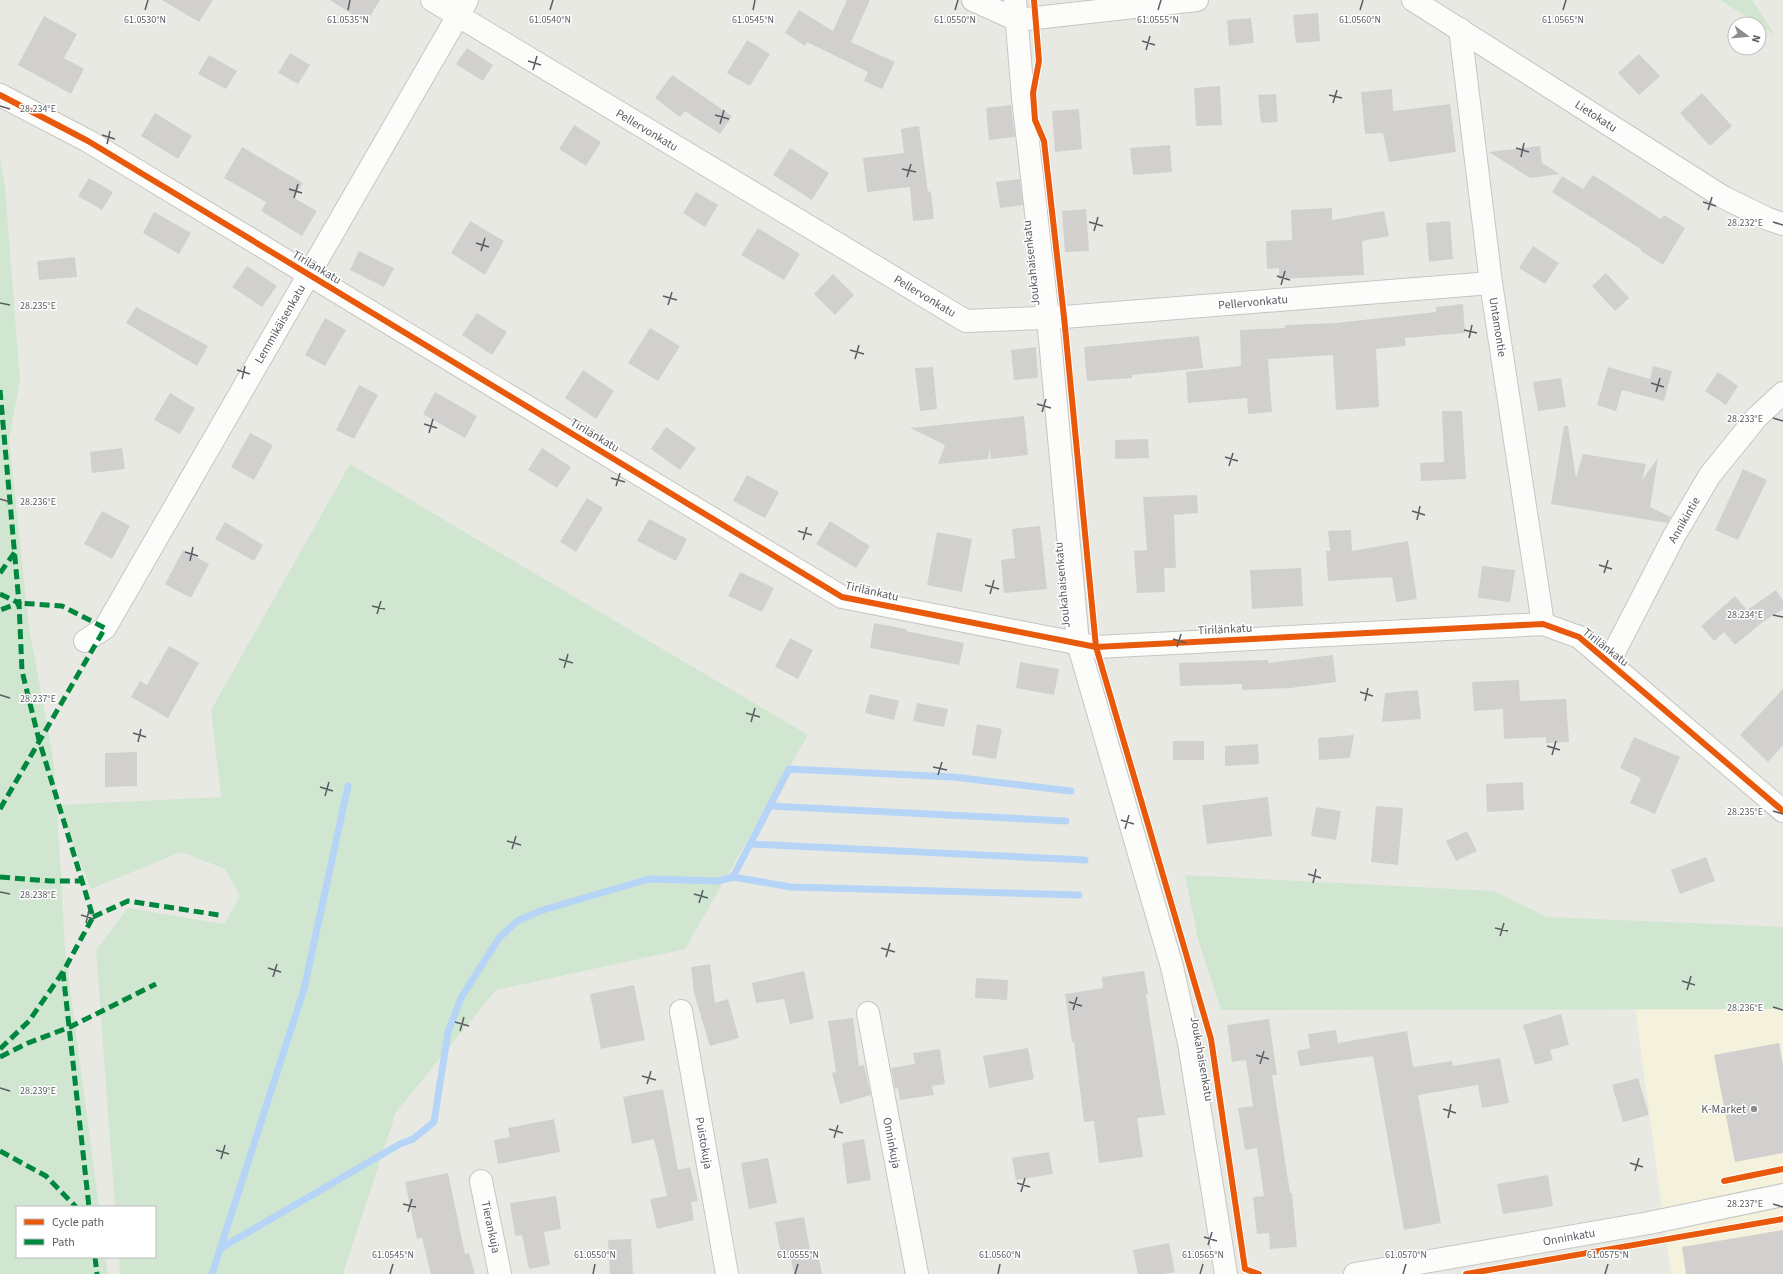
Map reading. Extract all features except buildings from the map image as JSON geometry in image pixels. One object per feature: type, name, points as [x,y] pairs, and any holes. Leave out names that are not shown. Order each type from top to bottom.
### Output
[{"type":"street","name":"Pellervonkatu","points":[[432,0],[462,8],[966,321],[1048,318],[1491,283]]},
{"type":"street","points":[[973,0],[1016,10],[1197,0]]},
{"type":"street","name":"Lietokatu","points":[[1413,0],[1723,197],[1768,219],[1783,224]]},
{"type":"street","name":"Lemmikäisenkatu","points":[[85,641],[104,628],[462,8]]},
{"type":"street","name":"Joukahaisenkatu","points":[[1016,10],[1023,98],[1048,318],[1078,643],[1172,967],[1189,1043],[1226,1274]]},
{"type":"street","name":"Untamontie","points":[[1460,29],[1491,283],[1543,624]]},
{"type":"street","name":"Tirilänkatu","points":[[0,95],[88,141],[842,597],[1096,647],[1543,624],[1579,637],[1783,811]]},
{"type":"street","name":"Annikintie","points":[[1609,662],[1674,536],[1710,475],[1757,417],[1783,393]]},
{"type":"street","name":"Puistokuja","points":[[681,1011],[727,1274]]},
{"type":"street","name":"Onninkuja","points":[[868,1013],[917,1274]]},
{"type":"street","name":"Tierankuja","points":[[481,1181],[500,1274]]},
{"type":"street","name":"Onninkatu","points":[[1355,1274],[1649,1223],[1783,1195]]},
{"type":"shaded area","points":[[1635,1008],[1783,1009],[1783,1274],[1671,1274]]},
{"type":"green space","points":[[1720,0],[1752,0],[1763,16],[1745,16]]},
{"type":"green space","points":[[1767,23],[1775,35],[1767,30]]},
{"type":"green space","points":[[0,158],[5,187],[20,381],[9,439],[29,627],[54,763],[57,805],[221,797],[211,710],[350,464],[808,735],[685,949],[496,990],[396,1112],[343,1274],[120,1274],[119,1258],[156,1258],[156,1206],[115,1206],[96,950],[128,908],[224,924],[240,896],[225,869],[181,852],[91,889],[57,806],[65,949],[99,1206],[16,1206],[16,1258],[105,1258],[108,1274],[0,1274]]},
{"type":"green space","points":[[1185,875],[1494,891],[1547,917],[1783,927],[1783,1009],[1221,1010],[1198,939]]},
{"type":"waterway","points":[[733,877],[789,769],[953,777],[1071,791]]},
{"type":"waterway","points":[[212,1274],[304,989],[348,786]]},
{"type":"waterway","points":[[770,806],[1066,821]]},
{"type":"waterway","points":[[750,844],[1085,860]]},
{"type":"waterway","points":[[221,1248],[400,1144],[413,1139],[434,1122],[448,1032],[461,998],[499,938],[517,921],[543,910],[649,879],[718,881],[733,877],[791,887],[1079,895]]},
{"type":"marked path","points":[[0,390],[19,603],[22,671],[39,740],[93,917],[63,972],[89,1206]]},
{"type":"marked path","points":[[0,573],[15,552]]},
{"type":"marked path","points":[[0,594],[19,603],[0,610]]},
{"type":"marked path","points":[[0,809],[105,628],[62,606],[19,603]]},
{"type":"marked path","points":[[0,877],[50,881],[82,881]]},
{"type":"marked path","points":[[93,917],[128,901],[219,915]]},
{"type":"marked path","points":[[0,1049],[29,1021],[63,972]]},
{"type":"marked path","points":[[0,1057],[28,1043],[70,1027],[156,984]]},
{"type":"marked path","points":[[0,1151],[46,1176],[75,1206]]},
{"type":"marked path","points":[[95,1258],[97,1274]]},
{"type":"cycle path","points":[[1034,0],[1039,61],[1033,93],[1035,120],[1044,141],[1064,317],[1096,647],[1211,1039],[1245,1269],[1259,1274]]},
{"type":"cycle path","points":[[0,95],[88,141],[842,597],[1096,647],[1543,624],[1579,637],[1783,811]]},
{"type":"cycle path","points":[[1724,1181],[1783,1169]]},
{"type":"cycle path","points":[[1466,1274],[1783,1219]]},
{"type":"place","name":"K-Market","points":[[1754,1109]]}]
